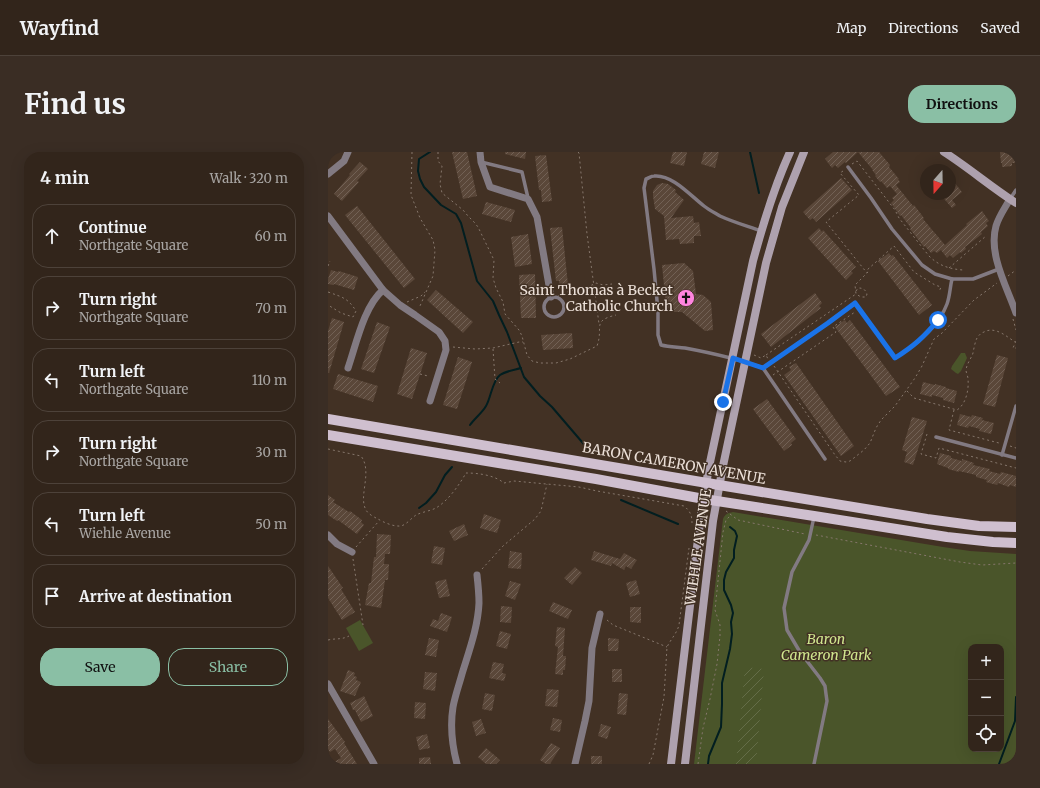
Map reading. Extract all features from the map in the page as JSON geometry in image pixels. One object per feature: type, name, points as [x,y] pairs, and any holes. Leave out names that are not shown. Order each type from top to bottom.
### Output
[{"type":"main road","name":"WIEHLE AVENUE","points":[[671,764],[698,536],[706,483],[753,261],[761,231],[790,152]]},
{"type":"main road","name":"WIEHLE AVENUE","points":[[685,764],[716,500],[766,263],[788,190],[804,152]]},
{"type":"main road","points":[[944,152],[1013,201]]},
{"type":"main road","name":"BARON CAMERON AVENUE","points":[[328,419],[706,483],[956,523],[1016,528]]},
{"type":"main road","name":"BARON CAMERON AVENUE","points":[[328,435],[947,537],[1016,543]]},
{"type":"street","points":[[328,174],[344,161],[348,152]]},
{"type":"street","points":[[480,152],[490,187],[528,199],[537,217],[553,297]]},
{"type":"street","points":[[1013,201],[999,218],[994,234],[994,248],[999,269],[1016,313]]},
{"type":"street","points":[[328,216],[383,290],[400,305],[439,332],[445,341],[446,350],[430,401]]},
{"type":"street","points":[[348,368],[368,309],[378,294],[383,290]]},
{"type":"street","points":[[328,535],[337,544],[352,552]]},
{"type":"street","points":[[457,764],[451,725],[455,697],[474,632],[478,608],[477,575]]},
{"type":"street","points":[[575,764],[589,701],[592,648],[600,614]]},
{"type":"street","points":[[328,684],[374,764]]},
{"type":"lane","points":[[482,162],[522,172],[528,199]]},
{"type":"lane","points":[[848,167],[892,229],[922,265],[935,274],[952,279],[974,279],[999,269]]},
{"type":"lane","points":[[761,231],[720,216],[704,207],[692,196],[662,176],[653,176],[646,179],[644,188],[658,311],[658,335],[661,345],[733,358],[763,368],[825,459]]},
{"type":"lane","points":[[1013,201],[1016,190]]},
{"type":"lane","points":[[763,368],[855,303],[895,358],[910,349],[926,335],[938,320],[947,304],[952,279]]},
{"type":"lane","points":[[553,297],[562,300],[564,307],[562,313],[556,317],[546,314],[543,308],[545,301],[553,297]]},
{"type":"lane","points":[[1002,455],[1016,406]]},
{"type":"lane","points":[[936,437],[1016,458]]},
{"type":"lane","points":[[814,516],[809,540],[792,572],[784,608],[787,630],[800,652],[825,686],[826,701],[814,764]]},
{"type":"path","points":[[412,152],[411,195],[420,218],[433,240],[435,250],[433,276],[430,286],[420,306]]},
{"type":"path","points":[[438,152],[438,161],[442,166],[440,184],[442,193],[463,210],[478,227],[494,260],[493,278],[503,302],[505,314],[519,330],[527,355],[532,361],[540,363],[556,363],[570,359],[597,346],[600,338],[578,152]]},
{"type":"path","points":[[867,273],[826,222],[859,196],[840,172],[857,161],[929,256],[934,261],[949,268],[963,270]]},
{"type":"path","points":[[949,268],[990,233]]},
{"type":"path","points":[[856,294],[855,285],[868,272],[867,270],[894,246],[914,272],[941,287],[939,292]]},
{"type":"path","points":[[328,266],[330,261]]},
{"type":"path","points":[[766,355],[834,455],[840,461],[850,461],[870,443],[881,420],[895,406],[922,366],[934,339],[942,333],[974,300],[1016,270]]},
{"type":"path","points":[[553,297],[594,285],[596,283],[603,285],[612,284]]},
{"type":"path","points":[[856,291],[858,288],[862,288],[867,294],[866,297],[861,297],[856,294]]},
{"type":"path","points":[[328,292],[344,297],[356,311],[354,317],[341,313],[328,305]]},
{"type":"path","points":[[406,302],[421,296],[426,292]]},
{"type":"path","points":[[752,352],[755,356],[761,358],[856,294]]},
{"type":"path","points":[[770,377],[836,332],[833,327],[856,312]]},
{"type":"path","points":[[599,325],[602,320],[616,315]]},
{"type":"path","points":[[906,390],[914,398],[957,410],[964,402],[968,378],[966,369],[978,336],[987,330],[992,330],[1004,334],[1016,341],[1013,348],[1016,348]]},
{"type":"path","points":[[446,346],[475,349],[493,348],[523,342]]},
{"type":"path","points":[[493,348],[496,380],[500,383]]},
{"type":"path","points":[[420,374],[428,376]]},
{"type":"path","points":[[954,409],[949,430],[1016,448]]},
{"type":"path","points":[[927,434],[921,454],[936,458],[939,448],[1016,468]]},
{"type":"path","points":[[328,450],[362,456],[366,464],[363,502],[366,510],[380,520],[394,526],[403,526],[419,514],[436,508],[452,493],[466,473],[495,477],[504,483],[514,481],[578,487],[684,506],[692,515],[692,523]]},
{"type":"path","points":[[477,575],[503,546],[535,519],[541,511],[547,484]]},
{"type":"path","points":[[726,511],[738,520],[810,535],[960,562],[982,565],[1016,563]]},
{"type":"path","points":[[698,764],[702,728],[710,699],[720,636],[720,625],[715,610],[723,532],[726,520],[730,515]]},
{"type":"path","points":[[363,625],[352,552],[380,520]]},
{"type":"path","points":[[649,764],[653,755],[664,697],[668,647],[678,630],[679,625],[690,542]]},
{"type":"path","points":[[600,614],[613,625],[668,647]]},
{"type":"path","points":[[328,640],[342,640],[349,636]]},
{"type":"green space","points":[[961,353],[965,353],[967,358],[958,374],[951,369]]},
{"type":"green space","name":"Baron Cameron Park","points":[[733,512],[970,551],[1016,554],[1016,764],[694,764],[723,519],[728,513]]},
{"type":"green space","points":[[360,620],[373,643],[359,651],[346,628]]},
{"type":"green space","points":[[745,667],[764,669],[756,764],[736,764]]},
{"type":"building","points":[[452,152],[467,152],[477,196],[463,199]]},
{"type":"building","points":[[505,152],[526,152],[525,159],[505,154]]},
{"type":"building","points":[[673,152],[687,152],[684,166],[670,163]]},
{"type":"building","points":[[704,152],[719,152],[715,168],[701,164]]},
{"type":"building","points":[[833,152],[858,152],[838,168],[835,165],[832,168],[825,159]]},
{"type":"building","points":[[858,152],[879,152],[899,179],[900,182],[896,185],[913,206],[914,205],[924,218],[923,219],[945,245],[967,225],[966,224],[982,211],[989,221],[986,223],[988,226],[981,232],[982,234],[965,247],[966,249],[953,258],[950,255],[947,258],[941,250],[937,253],[934,251],[931,253],[925,246],[924,247],[891,203],[894,200],[892,198],[897,194],[890,186],[887,188],[881,181],[880,182],[875,176],[876,175],[873,170]]},
{"type":"building","points":[[1000,152],[1015,152],[1016,163],[1012,163],[1012,166],[1002,167]]},
{"type":"building","points":[[546,155],[552,201],[542,202],[535,156]]},
{"type":"building","points":[[360,162],[368,169],[357,181],[359,182],[342,201],[334,194]]},
{"type":"building","points":[[841,178],[852,190],[816,222],[813,218],[810,220],[803,212]]},
{"type":"building","points":[[662,183],[668,184],[676,190],[675,192],[684,200],[671,218],[693,216],[694,223],[699,222],[701,236],[694,236],[694,243],[680,244],[679,239],[666,240],[664,216],[655,209],[653,196],[653,191],[657,185]]},
{"type":"building","points":[[956,184],[962,192],[956,197]]},
{"type":"building","points":[[945,200],[952,200],[956,205],[952,208]]},
{"type":"building","points":[[486,202],[515,210],[511,222],[482,214]]},
{"type":"building","points":[[357,206],[415,279],[404,288],[345,215]]},
{"type":"building","points":[[562,227],[568,285],[559,286],[559,281],[556,281],[550,228]]},
{"type":"building","points":[[819,228],[822,232],[823,230],[856,267],[851,271],[853,273],[846,280],[808,238]]},
{"type":"building","points":[[528,234],[532,264],[515,267],[511,237]]},
{"type":"building","points":[[889,253],[891,256],[893,255],[932,305],[919,315],[878,261]]},
{"type":"building","name":"Saint Thomas à Becket Catholic Church","points":[[684,263],[693,271],[696,294],[703,295],[711,302],[713,330],[705,331],[682,312],[674,312],[666,306],[662,265]]},
{"type":"building","points":[[331,270],[358,277],[354,290],[334,284],[328,284]]},
{"type":"building","points":[[535,274],[536,318],[521,318],[519,275]]},
{"type":"building","points":[[436,290],[473,322],[463,333],[427,300]]},
{"type":"building","points":[[815,293],[822,303],[819,306],[821,308],[771,347],[761,334]]},
{"type":"building","points":[[332,318],[344,322],[328,373],[328,331]]},
{"type":"building","points":[[845,320],[847,323],[850,320],[900,387],[886,396],[835,327]]},
{"type":"building","points":[[377,322],[390,327],[374,373],[361,369]]},
{"type":"building","points":[[572,333],[573,348],[543,350],[541,335]]},
{"type":"building","points":[[411,348],[427,353],[412,399],[397,394]]},
{"type":"building","points":[[997,355],[1008,358],[995,407],[983,404]]},
{"type":"building","points":[[458,357],[472,362],[457,409],[443,405]]},
{"type":"building","points":[[796,363],[854,446],[841,456],[784,375],[791,370],[789,367]]},
{"type":"building","points":[[338,374],[378,386],[373,402],[333,389]]},
{"type":"building","points":[[923,382],[957,391],[954,403],[932,395],[932,397],[920,394]]},
{"type":"building","points":[[767,399],[796,439],[791,443],[792,445],[784,451],[753,409]]},
{"type":"building","points":[[960,414],[971,417],[972,415],[983,418],[982,420],[994,423],[991,434],[979,431],[980,429],[969,426],[968,428],[957,425]]},
{"type":"building","points":[[912,417],[927,421],[913,465],[904,462],[907,452],[902,450]]},
{"type":"building","points":[[940,453],[951,456],[951,458],[962,461],[962,459],[974,463],[973,465],[990,469],[989,471],[1000,474],[1001,472],[1016,476],[1016,487],[1010,485],[1009,487],[998,483],[997,485],[986,482],[987,480],[976,477],[976,475],[948,469],[937,464]]},
{"type":"building","points":[[328,495],[335,500],[333,502],[349,512],[350,511],[362,520],[361,522],[364,525],[357,534],[338,520],[337,521],[328,515]]},
{"type":"building","points":[[484,514],[501,520],[497,533],[480,528]]},
{"type":"building","points":[[464,524],[468,535],[454,541],[449,531]]},
{"type":"building","points":[[377,534],[391,535],[390,554],[385,554],[384,564],[389,564],[388,580],[385,580],[381,608],[365,605],[369,583],[371,583],[374,557],[376,557]]},
{"type":"building","points":[[434,546],[445,548],[442,565],[431,563]]},
{"type":"building","points":[[510,551],[522,553],[521,569],[508,568]]},
{"type":"building","points":[[594,551],[620,559],[624,553],[637,560],[631,569],[626,566],[624,570],[612,563],[611,566],[591,560]]},
{"type":"building","points":[[328,566],[343,588],[341,589],[355,612],[342,620],[328,598]]},
{"type":"building","points":[[575,567],[582,573],[572,585],[564,578]]},
{"type":"building","points":[[446,579],[450,596],[439,598],[435,582]]},
{"type":"building","points":[[636,580],[640,594],[630,597],[626,583]]},
{"type":"building","points":[[510,581],[521,584],[515,600],[505,596]]},
{"type":"building","points":[[553,602],[572,610],[568,619],[549,611]]},
{"type":"building","points":[[501,606],[512,607],[511,623],[500,622]]},
{"type":"building","points":[[630,607],[641,607],[641,623],[630,622]]},
{"type":"building","points":[[441,613],[452,617],[447,632],[430,626],[433,619],[438,621]]},
{"type":"building","points":[[557,627],[565,628],[563,656],[566,656],[563,675],[555,674],[558,647],[555,646]]},
{"type":"building","points":[[500,631],[511,634],[507,649],[496,646]]},
{"type":"building","points":[[429,638],[439,640],[436,657],[425,655]]},
{"type":"building","points":[[608,638],[619,639],[618,651],[608,651]]},
{"type":"building","points":[[493,662],[504,664],[502,673],[506,674],[504,681],[489,678]]},
{"type":"building","points":[[612,669],[622,669],[622,682],[612,682]]},
{"type":"building","points":[[348,670],[355,673],[354,676],[357,677],[356,680],[361,682],[355,696],[340,691]]},
{"type":"building","points":[[425,672],[437,673],[435,691],[423,689]]},
{"type":"building","points":[[547,689],[559,690],[557,707],[545,706]]},
{"type":"building","points":[[485,693],[495,695],[492,711],[482,709]]},
{"type":"building","points":[[619,693],[628,694],[626,715],[617,714]]},
{"type":"building","points":[[364,696],[373,716],[361,722],[350,703]]},
{"type":"building","points":[[415,702],[426,703],[425,719],[414,718]]},
{"type":"building","points":[[553,718],[562,720],[560,732],[550,730]]},
{"type":"building","points":[[328,719],[345,742],[344,743],[357,764],[331,764],[341,758],[335,749],[330,752],[328,749]]},
{"type":"building","points":[[481,719],[486,733],[476,736],[472,722]]},
{"type":"building","points":[[601,724],[611,727],[607,739],[598,736]]},
{"type":"building","points":[[427,734],[430,748],[419,750],[416,737]]},
{"type":"building","points":[[551,743],[560,748],[550,764],[546,764],[540,760]]},
{"type":"building","points":[[486,748],[500,760],[496,764],[486,764],[478,757]]},
{"type":"building","points":[[591,756],[602,756],[602,764],[591,764]]},
{"type":"building","points":[[430,757],[431,764],[419,764],[419,758]]},
{"type":"waterway","points":[[430,152],[419,159],[418,171],[420,179],[424,187],[441,205],[456,214],[461,223],[477,281],[493,301],[507,332],[524,377],[588,449]]},
{"type":"waterway","points":[[750,152],[759,193]]},
{"type":"waterway","points":[[470,425],[486,406],[497,378],[505,372],[521,368]]},
{"type":"waterway","points":[[419,508],[436,492],[445,475],[452,467]]},
{"type":"waterway","points":[[621,500],[678,524]]},
{"type":"waterway","points":[[708,764],[709,756],[721,727],[722,683],[732,634],[731,622],[733,613],[724,590],[724,580],[726,572],[734,558],[737,536],[735,531],[730,527]]},
{"type":"waterway","points":[[999,764],[1015,721],[1016,697]]},
{"type":"place","name":"Saint Thomas à Becket Catholic Church","points":[[686,298]]},
{"type":"route","points":[[723,402],[733,358],[763,368],[855,303],[895,358],[910,349],[926,335],[938,320]]}]
